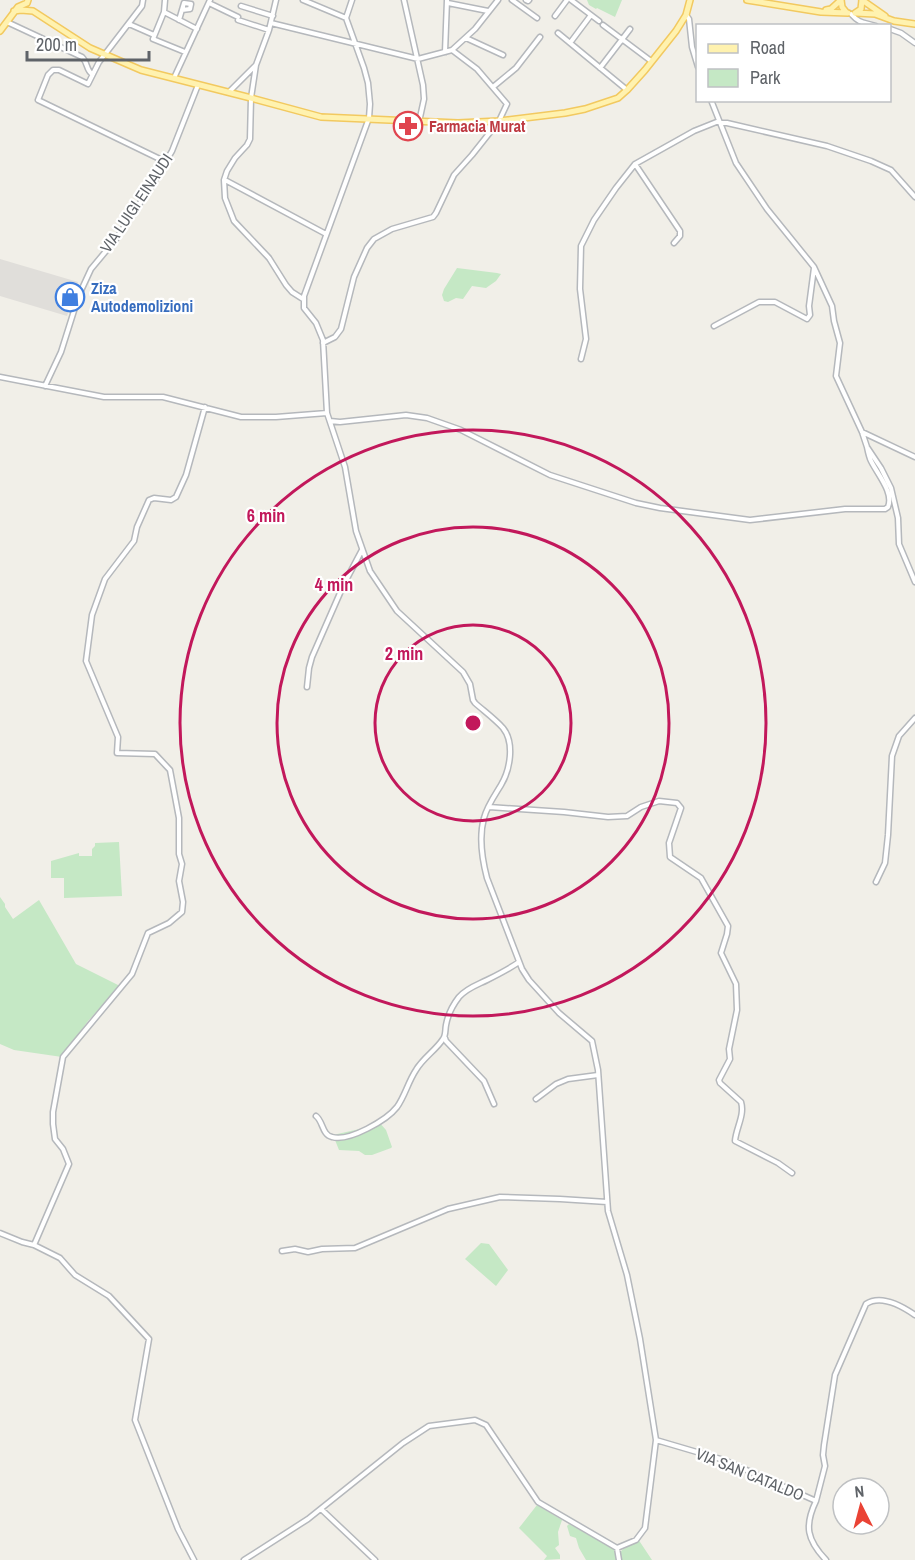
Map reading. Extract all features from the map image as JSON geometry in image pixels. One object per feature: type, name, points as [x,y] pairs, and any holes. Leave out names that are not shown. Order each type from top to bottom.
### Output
[{"type":"main road","points":[[28,0],[29,7],[33,11],[90,48],[141,70],[321,117],[458,123],[499,121],[585,109],[618,98],[652,62],[676,31],[690,0]]},
{"type":"main road","points":[[0,31],[14,11],[28,0]]},
{"type":"main road","points":[[685,0],[686,13]]},
{"type":"main road","points":[[747,0],[818,11],[875,14],[894,21],[915,24]]},
{"type":"main road","points":[[818,11],[831,9],[839,2],[843,10],[852,13]]},
{"type":"main road","points":[[852,13],[862,2]]},
{"type":"main road","points":[[862,2],[864,13]]},
{"type":"main road","points":[[862,2],[894,21]]},
{"type":"main road","points":[[14,11],[33,11]]},
{"type":"street","points":[[143,0],[142,6],[99,62],[88,84],[59,70],[53,70],[48,75],[38,100],[166,162]]},
{"type":"street","points":[[153,37],[164,12],[165,0]]},
{"type":"street","points":[[276,0],[269,30],[256,65],[251,98],[250,139],[231,164],[224,180],[225,198],[234,221],[269,258],[285,285],[304,300]]},
{"type":"street","points":[[303,0],[346,18]]},
{"type":"street","points":[[352,0],[346,18],[368,83],[369,118],[326,234],[304,300],[304,309],[316,323],[323,343],[327,413],[345,467],[357,531],[370,572],[397,610],[463,672],[470,684],[473,700],[502,728],[509,742],[507,774],[484,817],[482,836],[487,878],[519,962],[530,980],[559,1013],[592,1041],[599,1075],[607,1202],[627,1275],[656,1440],[645,1528],[636,1540],[617,1548]]},
{"type":"street","points":[[404,0],[423,85],[424,99],[419,122]]},
{"type":"street","points":[[271,23],[418,59],[452,50],[466,38],[498,0]]},
{"type":"street","points":[[555,16],[569,0],[652,62]]},
{"type":"street","points":[[445,52],[447,1],[488,11]]},
{"type":"street","points":[[515,1],[537,18]]},
{"type":"street","points":[[174,79],[209,2],[238,18],[269,30]]},
{"type":"street","points":[[241,6],[273,16]]},
{"type":"street","points":[[179,20],[182,10]]},
{"type":"street","points":[[164,12],[197,29]]},
{"type":"street","points":[[686,13],[696,60]]},
{"type":"street","points":[[852,13],[858,21],[870,24]]},
{"type":"street","points":[[864,13],[865,21],[870,24]]},
{"type":"street","points":[[570,43],[591,15]]},
{"type":"street","points":[[6,22],[82,57],[92,74]]},
{"type":"street","points":[[129,24],[185,52]]},
{"type":"street","points":[[600,68],[630,29]]},
{"type":"street","points":[[891,29],[915,43]]},
{"type":"street","points":[[558,33],[627,90]]},
{"type":"street","points":[[493,87],[516,68],[540,37]]},
{"type":"street","points":[[466,38],[503,56]]},
{"type":"street","points":[[323,343],[335,337],[341,329],[354,277],[374,239],[392,229],[433,217],[454,175],[499,121],[507,104],[477,69],[452,50]]},
{"type":"street","points":[[229,92],[256,65]]},
{"type":"street","name":"VIA LUIGI EINAUDI","points":[[45,386],[61,352],[79,295],[92,269],[116,238],[166,162],[198,85]]},
{"type":"street","points":[[330,422],[406,415],[427,418],[460,430],[549,476],[636,503],[660,508],[750,520],[845,509],[885,509],[888,507],[890,501],[888,493],[870,458],[862,432],[836,376],[840,343],[832,306],[814,267],[767,209],[736,163],[712,102]]},
{"type":"street","points":[[581,359],[586,339],[580,289],[581,246],[594,220],[635,164],[694,130],[719,121],[827,146],[891,170],[915,196]]},
{"type":"street","points":[[635,164],[680,231],[680,236],[674,243]]},
{"type":"street","points":[[224,180],[326,234]]},
{"type":"street","points":[[714,326],[759,302],[775,302],[807,319],[810,315],[814,267]]},
{"type":"street","points":[[0,377],[104,397],[163,397],[241,417],[327,413]]},
{"type":"street","points":[[34,1245],[69,1164],[56,1139],[53,1124],[63,1057],[132,974],[148,933],[169,923],[182,912],[183,902],[179,881],[182,864],[179,854],[179,818],[170,770],[155,754],[117,753],[118,737],[86,661],[86,651],[92,615],[105,579],[134,541],[137,527],[149,500],[154,498],[171,500],[176,497],[186,475],[205,407]]},
{"type":"street","points":[[862,432],[915,457]]},
{"type":"street","points":[[867,447],[891,488],[897,509],[899,544],[915,582]]},
{"type":"street","points":[[307,687],[312,657],[344,584],[363,549]]},
{"type":"street","points":[[876,882],[885,863],[891,756],[900,736],[915,718]]},
{"type":"street","points":[[489,807],[608,817],[627,816],[641,807],[659,801],[677,803],[681,808],[669,843],[670,857],[701,878],[728,926],[721,953],[736,984],[737,1010],[729,1049],[730,1059],[720,1083],[742,1105],[735,1141],[792,1173]]},
{"type":"street","points":[[494,1104],[484,1081],[446,1041],[446,1024],[451,1008],[462,994],[474,985],[519,962]]},
{"type":"street","points":[[316,1116],[320,1118],[326,1135],[332,1138],[356,1133],[372,1126],[397,1107],[416,1069],[445,1037]]},
{"type":"street","points":[[536,1099],[556,1084],[568,1079],[599,1075]]},
{"type":"street","points":[[282,1251],[295,1249],[308,1252],[322,1249],[355,1248],[448,1209],[500,1197],[607,1202]]},
{"type":"street","points":[[0,1233],[34,1245],[60,1258],[75,1275],[109,1296],[149,1339],[135,1420],[178,1529],[194,1560]]},
{"type":"street","points":[[816,1501],[825,1467],[824,1445],[835,1375],[866,1304],[871,1300],[879,1299],[905,1308],[915,1315]]},
{"type":"street","points":[[244,1560],[308,1519],[403,1443],[429,1426],[475,1420],[486,1425],[538,1502],[617,1548]]},
{"type":"street","name":"VIA SAN CATALDO","points":[[656,1440],[724,1460],[816,1501],[810,1518],[808,1534],[816,1549],[826,1560]]},
{"type":"street","points":[[321,1509],[375,1560]]},
{"type":"street","points":[[617,1548],[619,1560]]},
{"type":"shaded area","points":[[0,259],[78,282],[67,316],[0,296]]},
{"type":"green space","points":[[587,0],[622,0],[615,17],[589,5]]},
{"type":"green space","points":[[457,268],[501,274],[486,288],[472,286],[463,299],[444,301],[442,295],[444,289]]},
{"type":"green space","points":[[119,842],[122,896],[64,898],[64,878],[51,878],[51,861],[79,853],[79,856],[92,856],[95,843]]},
{"type":"green space","points":[[0,897],[13,919],[39,900],[76,964],[120,986],[88,1021],[62,1057],[14,1050],[0,1044]]},
{"type":"green space","points":[[378,1121],[386,1130],[391,1148],[372,1155],[365,1155],[359,1151],[339,1150],[333,1135],[364,1128]]},
{"type":"green space","points":[[481,1243],[489,1244],[508,1270],[496,1286],[465,1259]]},
{"type":"green space","points":[[537,1505],[562,1520],[558,1532],[559,1545],[555,1548],[560,1559],[544,1560],[547,1556],[519,1528]]},
{"type":"green space","points":[[569,1524],[614,1549],[617,1560],[586,1560],[576,1538],[570,1536],[567,1526]]},
{"type":"green space","points":[[638,1539],[652,1560],[620,1560],[622,1550]]},
{"type":"place","name":"Farmacia Murat","points":[[408,126]]},
{"type":"place","name":"Ziza Autodemolizioni","points":[[70,297]]}]
